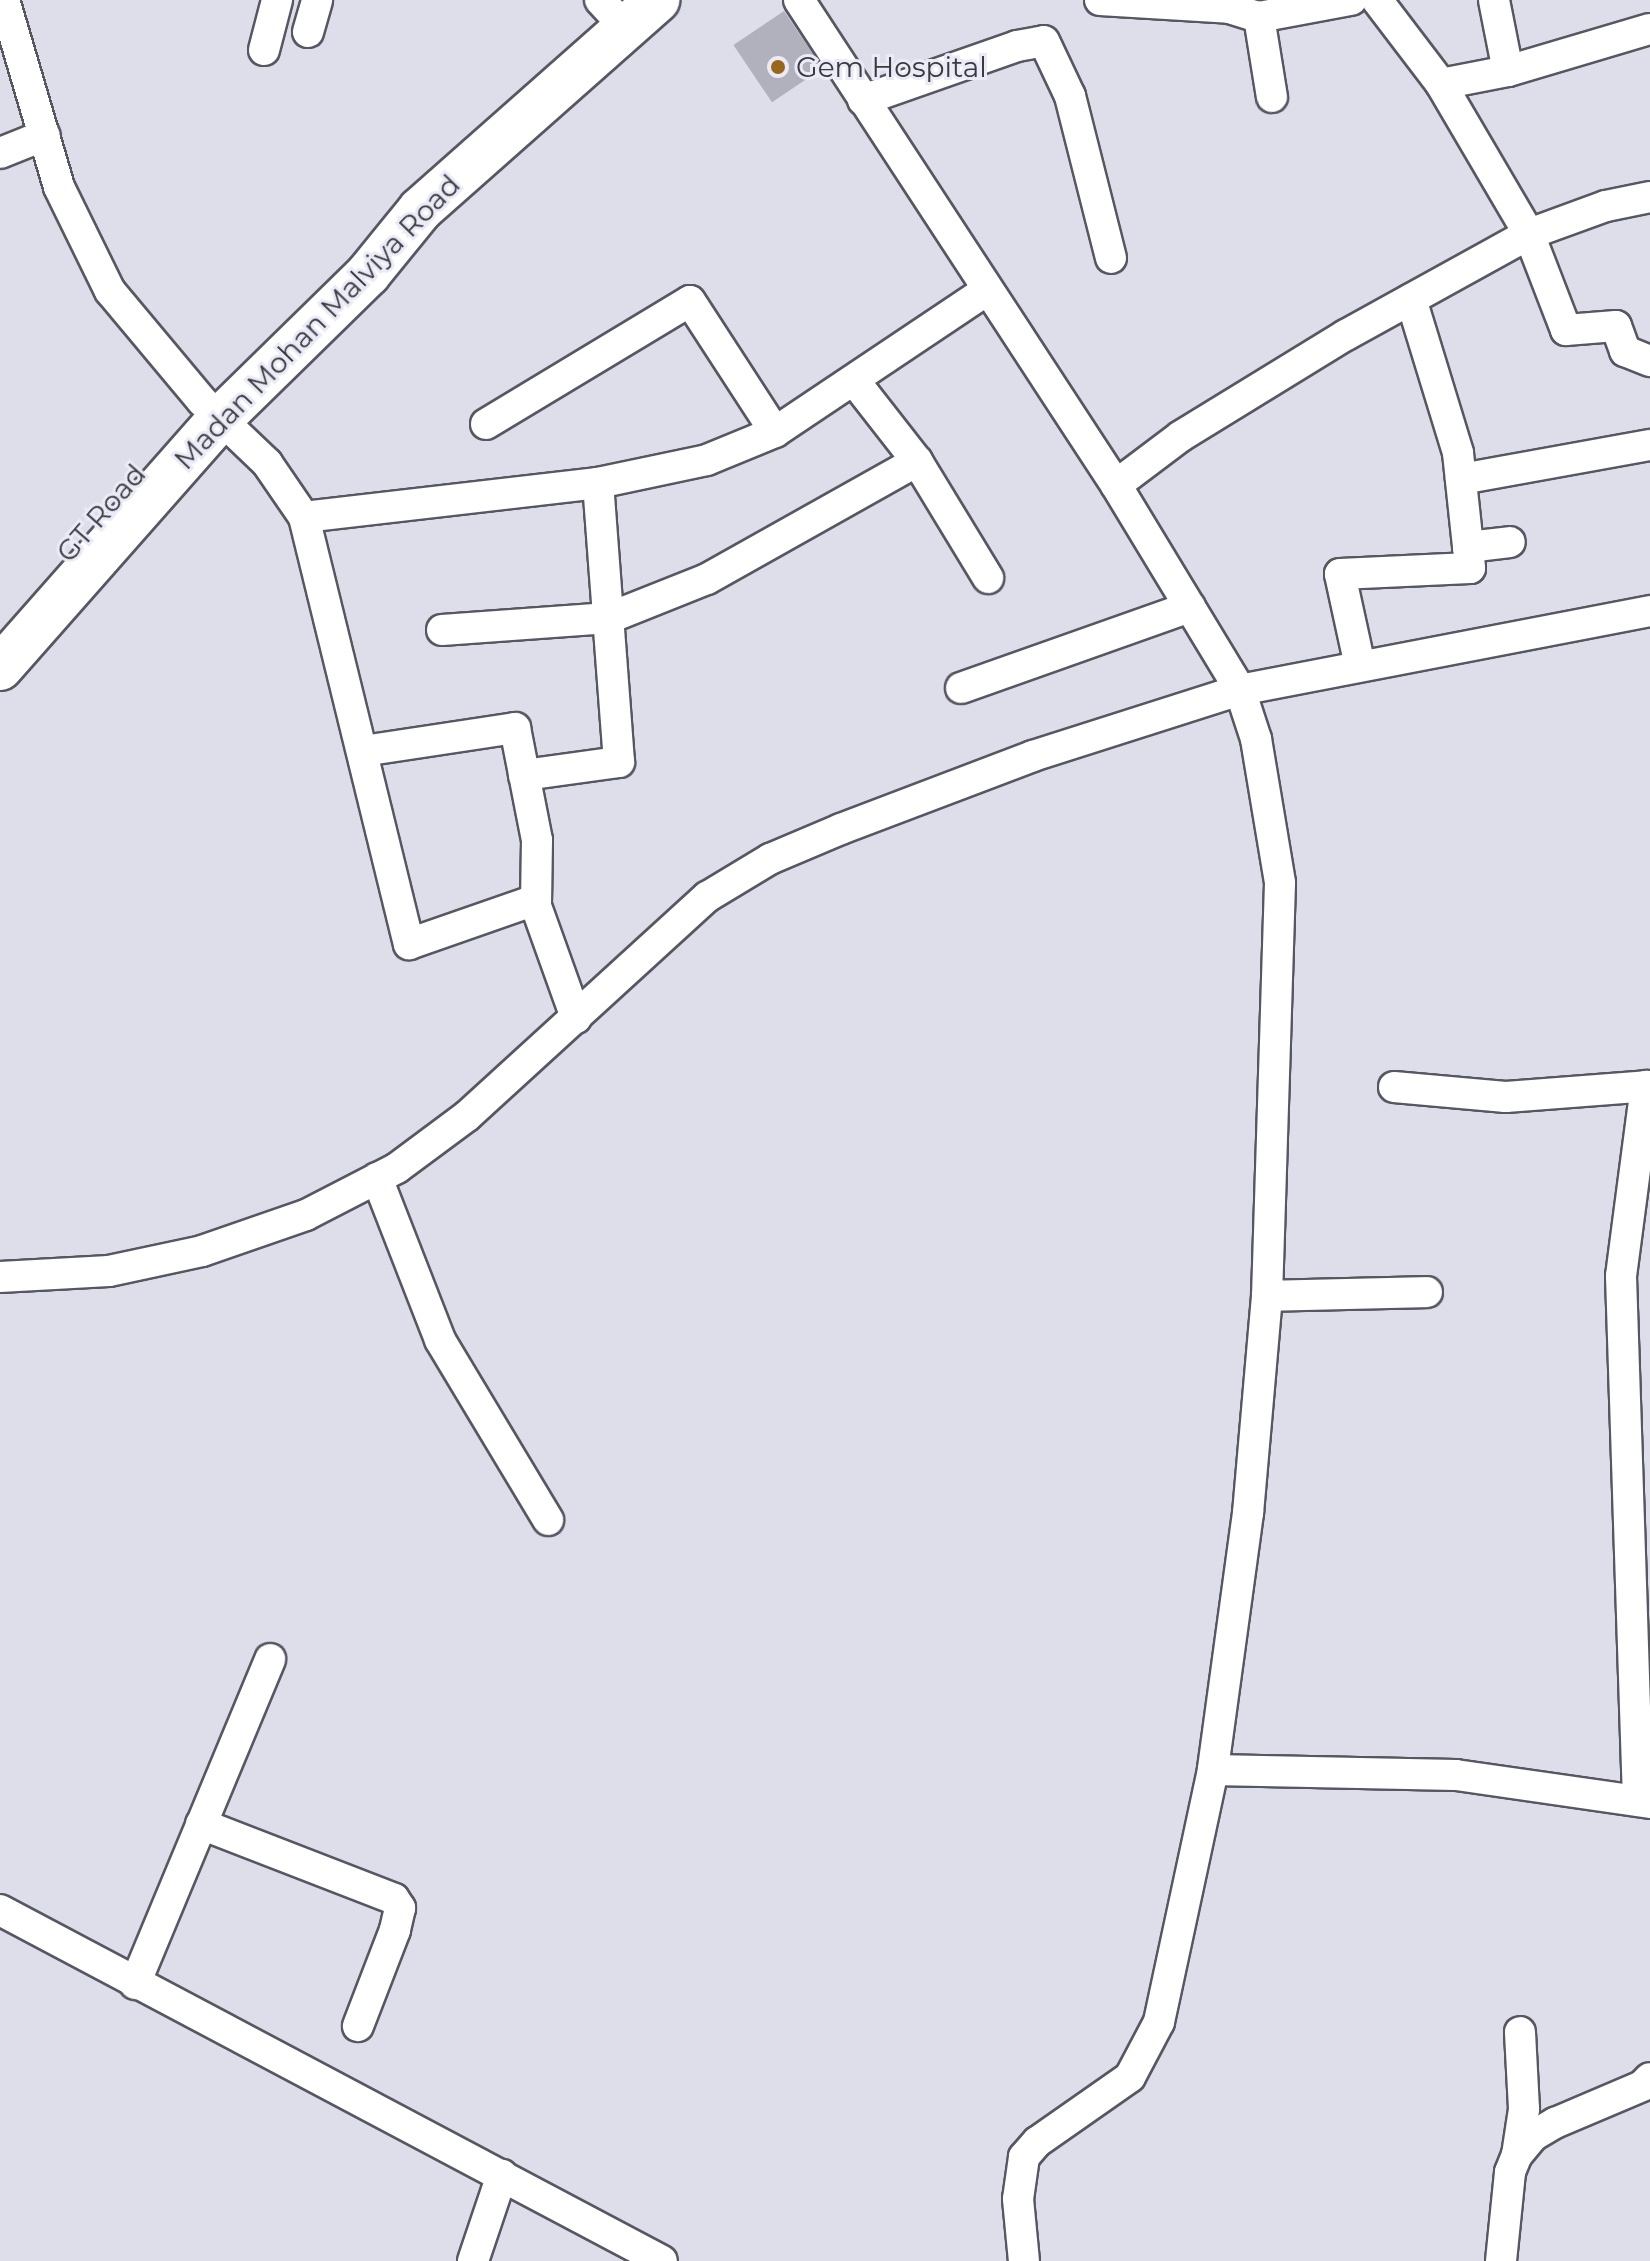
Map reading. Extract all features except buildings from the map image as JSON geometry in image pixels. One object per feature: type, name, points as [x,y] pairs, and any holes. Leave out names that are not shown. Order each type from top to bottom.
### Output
[{"type":"highway","name":"Madan Mohan Malviya Road","points":[[0,668],[211,411],[368,274],[420,210],[628,10]]},
{"type":"highway","name":"GT Road","points":[[0,629],[211,411]]},
{"type":"street","points":[[4,0],[59,187],[110,291],[211,411],[267,463],[304,517],[409,944],[527,903],[536,906]]},
{"type":"street","points":[[264,50],[277,0]]},
{"type":"street","points":[[308,32],[317,0]]},
{"type":"street","points":[[799,0],[986,291],[1116,485],[1240,690],[1256,739],[1280,883],[1267,1296],[1248,1513],[1213,1770],[1159,2022],[1130,2077],[1037,2142],[1024,2157],[1018,2199],[1024,2261]]},
{"type":"street","points":[[1100,0],[1229,8],[1259,17],[1351,0]]},
{"type":"street","points":[[1377,0],[1441,84],[1529,234],[1566,330],[1616,326],[1625,351],[1650,361]]},
{"type":"street","points":[[1494,0],[1508,71]]},
{"type":"street","points":[[1259,17],[1272,97]]},
{"type":"street","points":[[1441,84],[1508,71],[1650,29]]},
{"type":"street","points":[[863,100],[1017,46],[1044,41],[1070,96],[1111,258]]},
{"type":"street","points":[[0,153],[45,135]]},
{"type":"street","points":[[1116,485],[1181,436],[1411,299],[1529,234],[1606,206],[1650,197]]},
{"type":"street","points":[[304,517],[598,483],[707,460],[775,432],[856,383],[986,291]]},
{"type":"street","points":[[1360,666],[1340,574],[1470,568],[1461,479],[1411,299]]},
{"type":"street","points":[[486,424],[690,301],[775,432]]},
{"type":"street","points":[[856,383],[917,461],[988,578]]},
{"type":"street","points":[[1461,479],[1650,445]]},
{"type":"street","points":[[442,630],[609,618],[707,579],[917,461]]},
{"type":"street","points":[[524,775],[619,762],[598,483]]},
{"type":"street","points":[[1468,547],[1510,542]]},
{"type":"street","points":[[961,688],[1190,607]]},
{"type":"street","points":[[0,1277],[109,1271],[202,1251],[306,1215],[377,1178],[467,1116],[707,897],[770,859],[1033,756],[1240,690],[1650,611]]},
{"type":"street","points":[[363,751],[515,728],[537,840],[536,906],[576,1018]]},
{"type":"street","points":[[1213,1770],[1456,1775],[1644,1802],[1621,1276],[1648,1086],[1506,1097],[1394,1087]]},
{"type":"street","points":[[377,1178],[440,1340],[548,1520]]},
{"type":"street","points":[[1267,1296],[1427,1292]]},
{"type":"street","points":[[135,1984],[270,1659]]},
{"type":"street","points":[[201,1824],[394,1899],[399,1916],[358,2026]]},
{"type":"street","points":[[0,1910],[662,2261]]},
{"type":"street","points":[[1501,2261],[1510,2172],[1517,2155],[1524,2109],[1520,2032]]},
{"type":"street","points":[[1517,2155],[1533,2136],[1650,2078]]},
{"type":"street","points":[[473,2261],[502,2175]]},
{"type":"place","name":"Gem Hospital","points":[[778,67]]}]
